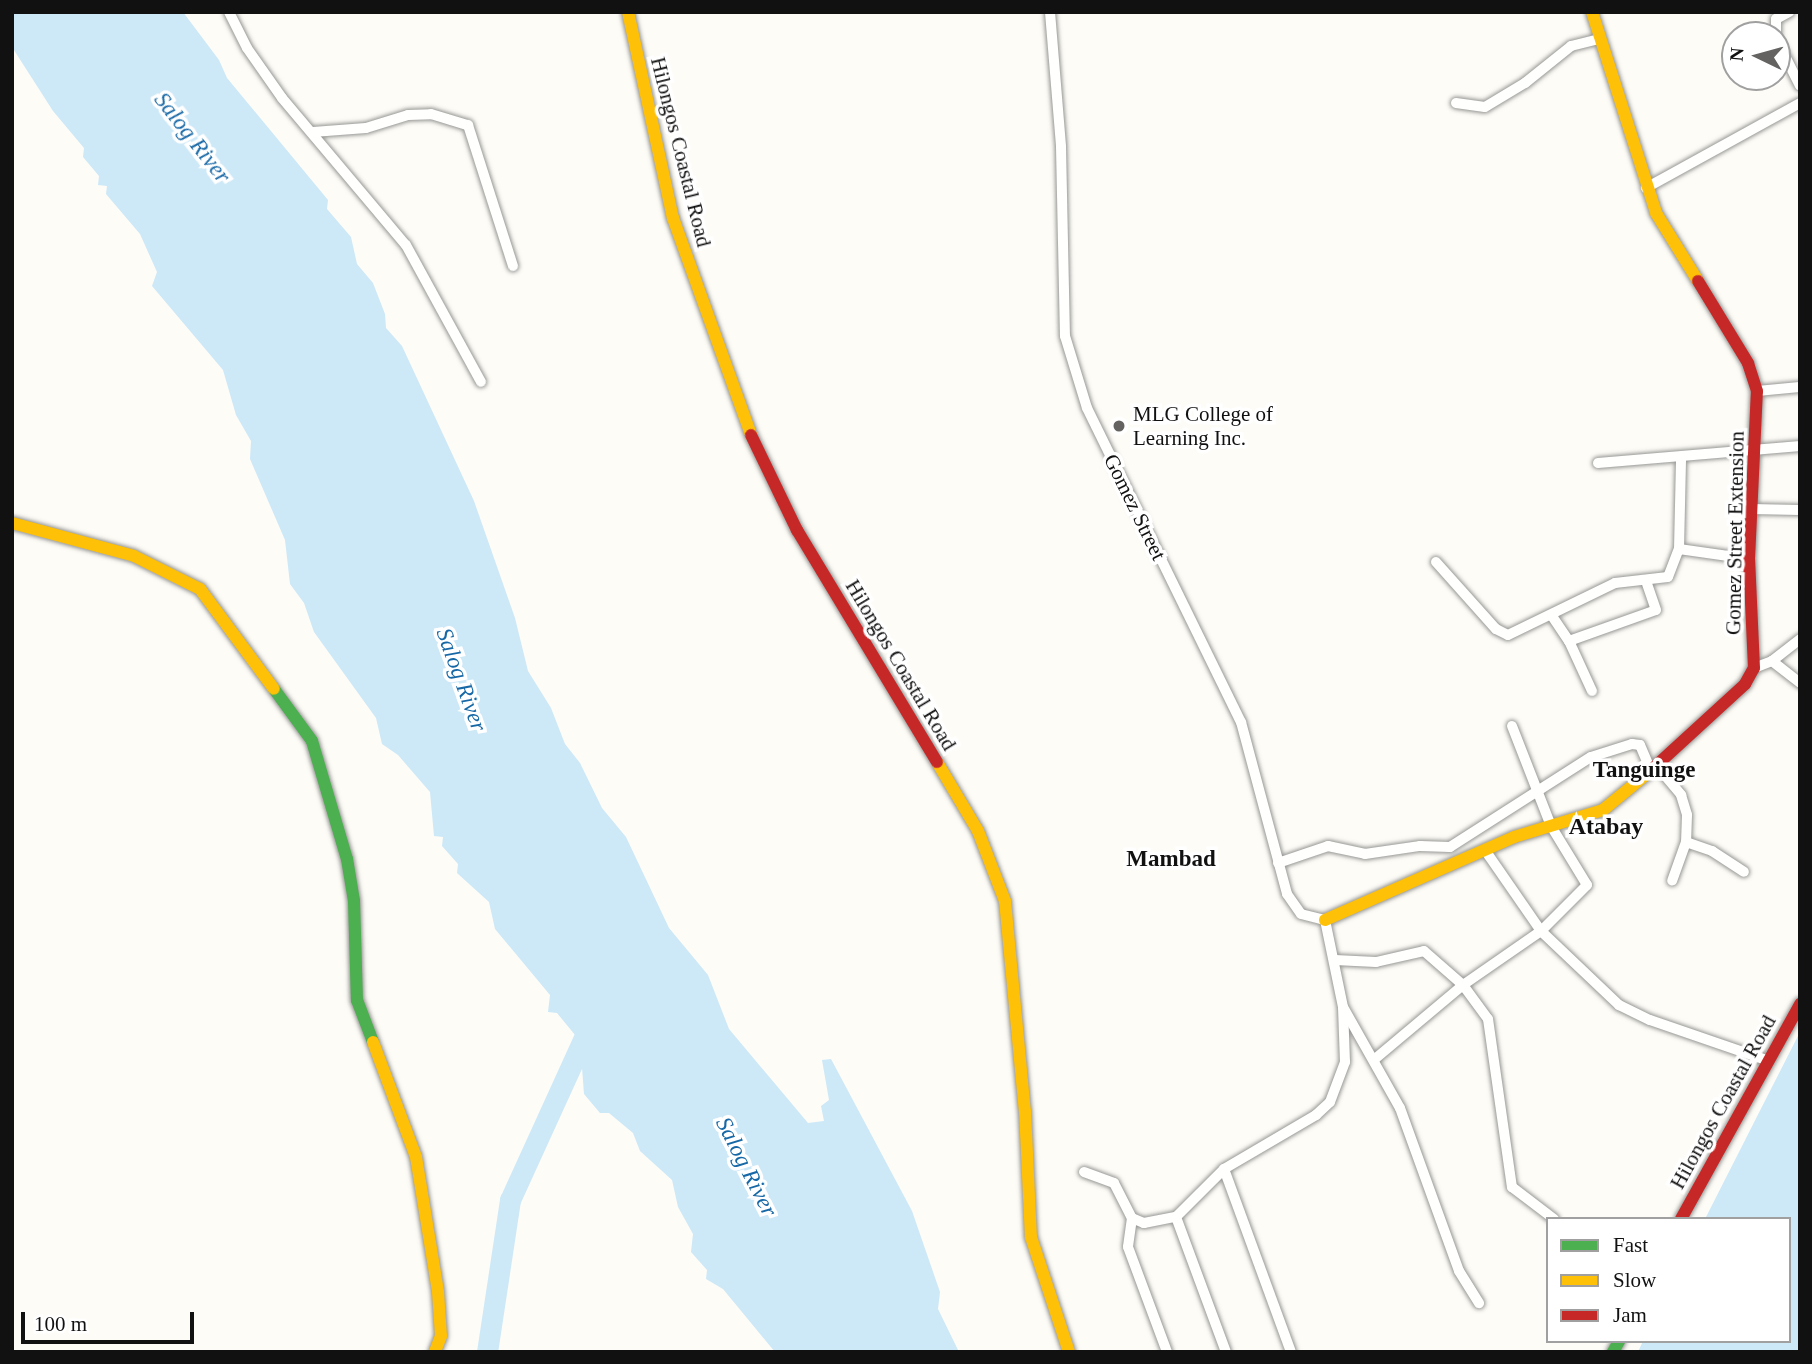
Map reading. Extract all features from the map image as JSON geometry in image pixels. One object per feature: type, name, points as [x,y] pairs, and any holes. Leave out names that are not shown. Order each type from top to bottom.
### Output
[{"type":"street","points":[[229,12],[247,48],[406,245],[481,382]]},
{"type":"street","name":"Hilongos Coastal Road","points":[[628,12],[673,218],[756,450],[797,530],[978,831],[1005,901],[1031,1237],[1069,1352]]},
{"type":"street","name":"Gomez Street","points":[[1050,12],[1061,147],[1065,336],[1087,408],[1241,722],[1287,894],[1301,915],[1325,920]]},
{"type":"street","name":"Gomez Street Extension","points":[[1592,12],[1656,213],[1748,362],[1757,391],[1749,559],[1754,668]]},
{"type":"street","points":[[1777,16],[1789,12]]},
{"type":"street","points":[[1456,103],[1485,107],[1571,47],[1600,38]]},
{"type":"street","points":[[1791,68],[1800,86]]},
{"type":"street","points":[[1646,188],[1800,103]]},
{"type":"street","points":[[313,132],[366,128],[408,115],[431,114],[468,125],[513,266]]},
{"type":"street","points":[[1757,391],[1800,387]]},
{"type":"street","points":[[1598,463],[1800,446]]},
{"type":"street","points":[[1436,562],[1503,633],[1513,635],[1615,583],[1668,577],[1679,549],[1681,458]]},
{"type":"street","points":[[1751,509],[1800,510]]},
{"type":"street","points":[[12,523],[134,556],[200,589],[312,741],[347,859],[354,901],[357,1000],[416,1157],[438,1292],[441,1336],[435,1352]]},
{"type":"street","points":[[1679,549],[1749,559]]},
{"type":"street","points":[[1569,641],[1656,610],[1646,580]]},
{"type":"street","points":[[1552,616],[1569,641],[1592,691]]},
{"type":"street","points":[[1132,1218],[1144,1223],[1177,1217],[1224,1169],[1316,1115],[1330,1102],[1345,1062],[1343,1007],[1325,920],[1485,850],[1603,810],[1654,769],[1745,684],[1754,668],[1772,661],[1800,639]]},
{"type":"street","points":[[1772,661],[1800,683]]},
{"type":"street","points":[[1376,1058],[1463,985],[1541,931],[1587,885],[1551,826],[1511,726]]},
{"type":"street","points":[[1278,863],[1328,846],[1365,854],[1420,846],[1450,847],[1537,794],[1591,757],[1632,744],[1640,745],[1654,769],[1681,795],[1687,815],[1686,842],[1672,881]]},
{"type":"street","points":[[1686,842],[1712,851],[1744,872]]},
{"type":"street","points":[[1485,850],[1541,931],[1619,1005],[1650,1020],[1766,1059]]},
{"type":"street","points":[[1335,960],[1376,962],[1424,951],[1463,985],[1488,1019],[1512,1187],[1551,1217]]},
{"type":"street","name":"Hilongos Coastal Road","points":[[1682,1217],[1766,1059],[1800,1004]]},
{"type":"street","points":[[1343,1007],[1376,1058],[1400,1108],[1460,1271],[1479,1303]]},
{"type":"street","points":[[1224,1169],[1291,1352]]},
{"type":"street","points":[[1084,1172],[1114,1184],[1132,1218],[1128,1247],[1167,1352]]},
{"type":"street","points":[[1177,1217],[1226,1352]]},
{"type":"water","name":"Salog River","points":[[12,12],[183,12],[219,60],[227,78],[328,200],[327,209],[351,237],[357,264],[373,283],[385,314],[386,328],[402,346],[474,501],[515,618],[528,671],[551,708],[565,744],[580,763],[602,808],[626,837],[669,928],[708,975],[729,1029],[808,1123],[824,1121],[821,1106],[829,1100],[822,1060],[831,1059],[912,1211],[940,1292],[938,1309],[959,1352],[775,1352],[723,1289],[706,1279],[707,1270],[691,1252],[693,1234],[678,1207],[672,1180],[640,1151],[633,1133],[609,1113],[600,1113],[584,1094],[580,1041],[557,1013],[548,1012],[550,995],[495,929],[489,902],[457,873],[458,864],[442,846],[443,837],[434,836],[430,792],[398,755],[382,744],[376,718],[314,632],[304,603],[290,584],[285,540],[250,459],[251,441],[236,415],[223,370],[152,286],[157,272],[140,234],[106,194],[107,186],[98,185],[99,176],[83,157],[84,148],[53,111],[12,47]]},
{"type":"water","points":[[1800,1032],[1800,1352],[1638,1352],[1642,1343],[1791,1343],[1791,1217],[1706,1217]]},
{"type":"waterway","points":[[487,1352],[510,1200],[592,1020]]},
{"type":"traffic: fast","points":[[274,689],[312,741],[347,859],[354,901],[357,1000],[373,1042]]},
{"type":"traffic: fast","points":[[1613,1352],[1618,1343]]},
{"type":"traffic: slow","points":[[628,12],[673,218],[751,435]]},
{"type":"traffic: slow","points":[[1592,12],[1656,213],[1698,281]]},
{"type":"traffic: slow","points":[[12,523],[134,556],[200,589],[274,689]]},
{"type":"traffic: slow","points":[[937,762],[978,831],[1005,901],[1025,1111],[1031,1237],[1069,1352]]},
{"type":"traffic: slow","points":[[1325,920],[1514,837],[1603,810],[1648,773]]},
{"type":"traffic: slow","points":[[373,1042],[416,1157],[438,1292],[441,1336],[435,1352]]},
{"type":"traffic: jam","points":[[1648,773],[1745,684],[1754,668],[1749,559],[1757,391],[1748,363],[1698,281]]},
{"type":"traffic: jam","points":[[751,435],[797,530],[937,762]]},
{"type":"traffic: jam","points":[[1682,1217],[1800,1004]]},
{"type":"place","name":"MLG College of Learning Inc.","points":[[1119,426]]},
{"type":"district","name":"Tanguinge","points":[[1644,770]]},
{"type":"district","name":"Atabay","points":[[1606,827]]},
{"type":"district","name":"Mambad","points":[[1171,859]]}]
